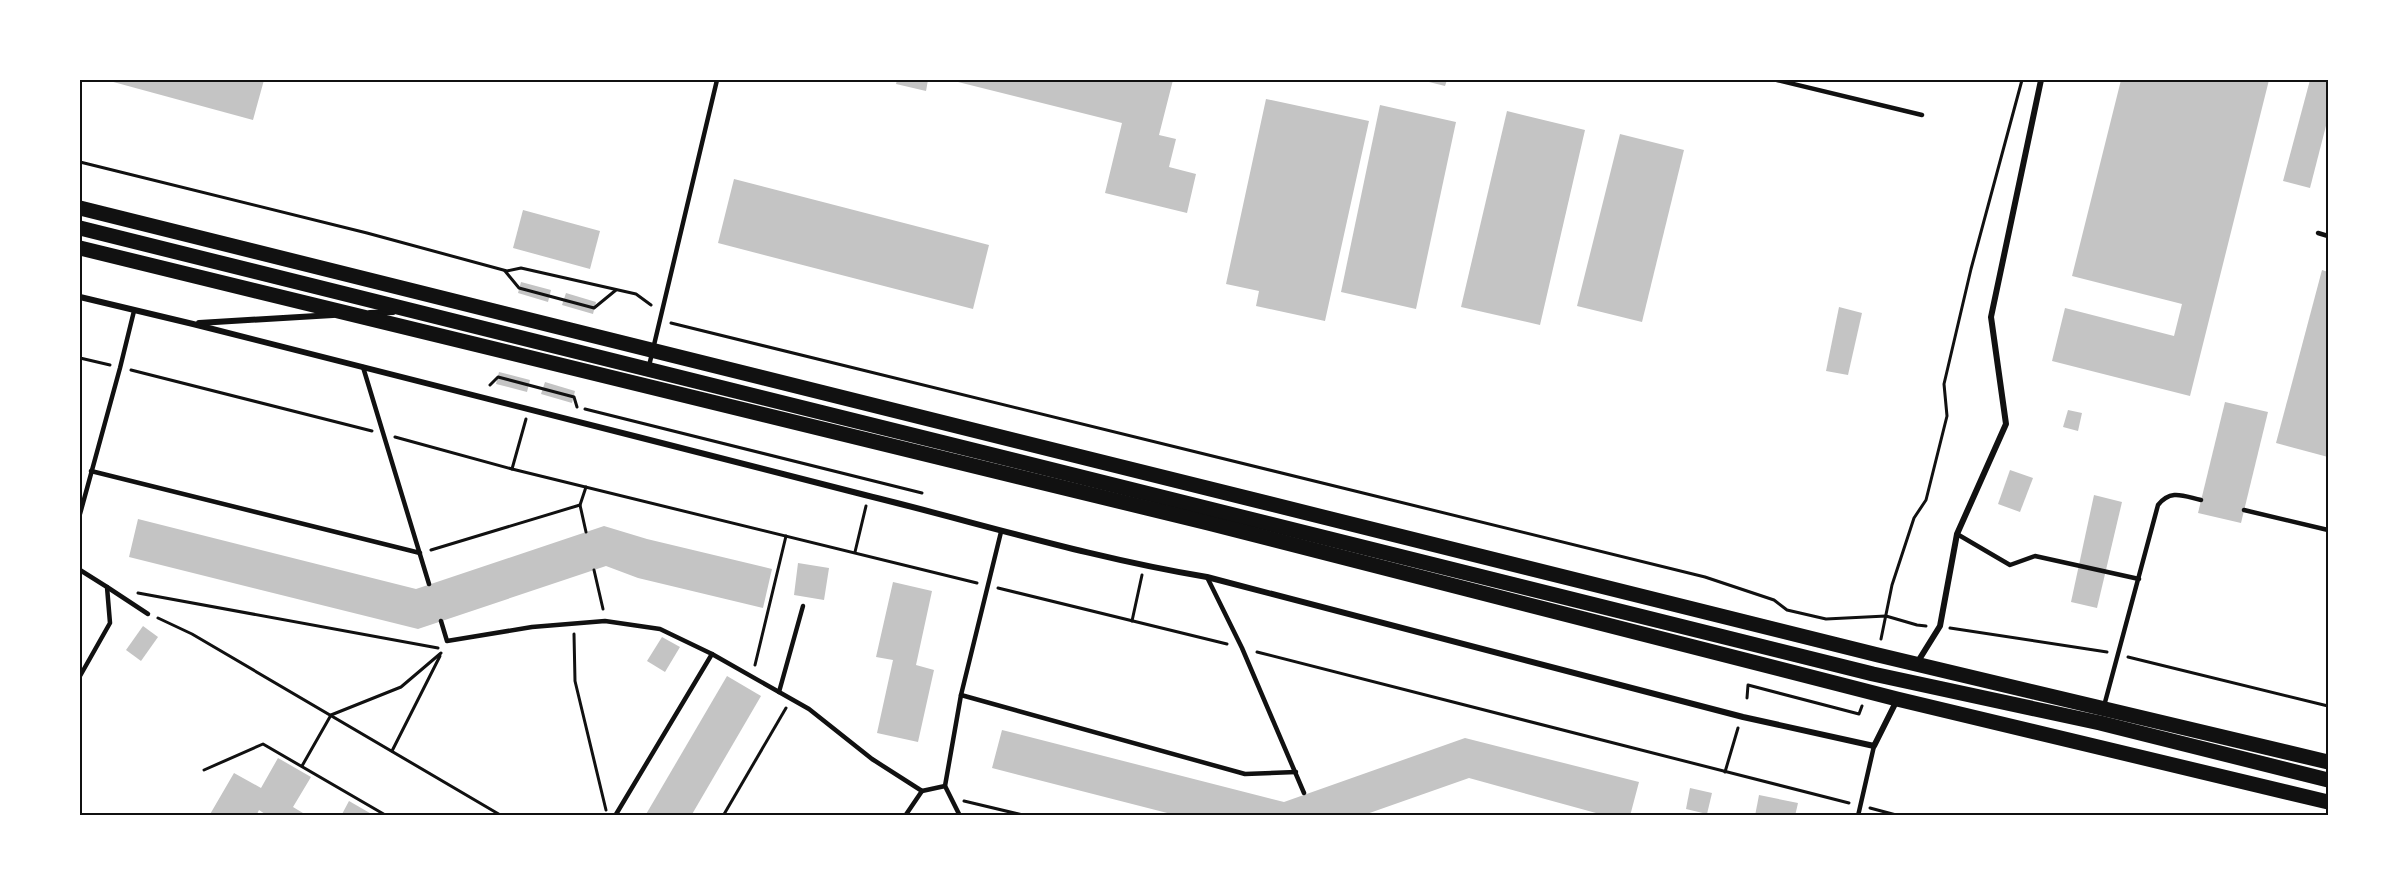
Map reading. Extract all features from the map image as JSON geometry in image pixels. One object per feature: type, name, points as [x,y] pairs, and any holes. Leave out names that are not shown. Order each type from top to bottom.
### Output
[{"type":"main road","points":[[80,208],[1917,664],[2328,762]]},
{"type":"main road","points":[[80,228],[1906,681],[2100,723],[2328,780]]},
{"type":"main road","points":[[80,248],[1208,523],[1897,699],[2328,802]]},
{"type":"main road","points":[[1897,699],[1917,664]]},
{"type":"street","points":[[1917,664],[1940,626],[1957,534],[2006,424],[1991,317],[2042,80]]},
{"type":"street","points":[[80,297],[869,496],[1001,532],[1144,567],[1207,577],[1743,717],[1874,746],[1897,699]]},
{"type":"street","points":[[193,324],[416,310]]},
{"type":"lane","points":[[649,369],[717,80]]},
{"type":"lane","points":[[1777,80],[1922,115]]},
{"type":"lane","points":[[2318,234],[2328,236]]},
{"type":"lane","points":[[80,514],[134,311]]},
{"type":"lane","points":[[363,367],[429,584]]},
{"type":"lane","points":[[91,471],[420,553]]},
{"type":"lane","points":[[2100,723],[2158,505],[2164,497],[2173,494],[2201,500]]},
{"type":"lane","points":[[2244,510],[2328,531]]},
{"type":"lane","points":[[960,816],[945,786],[961,695],[1001,532]]},
{"type":"lane","points":[[1957,534],[2010,565],[2036,556],[2139,579]]},
{"type":"lane","points":[[80,570],[148,614]]},
{"type":"lane","points":[[1207,577],[1242,648],[1304,793]]},
{"type":"lane","points":[[80,676],[110,623],[107,587]]},
{"type":"lane","points":[[779,692],[803,606]]},
{"type":"lane","points":[[441,621],[447,641],[532,627],[606,621],[660,629],[712,654],[809,709],[872,759],[922,791]]},
{"type":"lane","points":[[615,816],[712,654]]},
{"type":"lane","points":[[961,695],[1245,774],[1296,772]]},
{"type":"lane","points":[[1857,816],[1874,746]]},
{"type":"lane","points":[[905,816],[922,791],[945,786]]},
{"type":"path","points":[[1886,616],[1892,585],[1914,518],[1926,500],[1947,416],[1944,384],[1971,269],[2022,80]]},
{"type":"path","points":[[80,162],[367,232],[504,270],[520,268],[636,294],[649,302],[661,319],[1705,577],[1774,600],[1787,610],[1807,615],[1826,619],[1886,616],[1917,625],[1940,626],[2118,654],[2328,706]]},
{"type":"path","points":[[504,270],[519,288],[594,308],[616,290]]},
{"type":"path","points":[[490,385],[498,377],[574,397],[577,407]]},
{"type":"path","points":[[512,469],[529,411]]},
{"type":"path","points":[[595,411],[922,494]]},
{"type":"path","points":[[855,552],[873,481]]},
{"type":"path","points":[[586,487],[580,505],[586,532]]},
{"type":"path","points":[[420,553],[580,505]]},
{"type":"path","points":[[753,677],[786,536]]},
{"type":"path","points":[[1132,621],[1144,567]]},
{"type":"path","points":[[594,570],[606,621]]},
{"type":"path","points":[[107,587],[444,649],[392,751]]},
{"type":"path","points":[[148,614],[192,634],[502,816]]},
{"type":"path","points":[[574,624],[575,681],[607,816]]},
{"type":"path","points":[[302,766],[331,715],[401,687],[441,653]]},
{"type":"path","points":[[1747,698],[1748,686],[1859,714]]},
{"type":"path","points":[[723,816],[792,699]]},
{"type":"path","points":[[1725,772],[1739,726]]},
{"type":"path","points":[[204,770],[263,744],[387,816]]},
{"type":"path","points":[[951,798],[1026,816]]},
{"type":"building","points":[[106,80],[264,80],[253,120]]},
{"type":"building","points":[[897,80],[928,80],[926,91],[896,84]]},
{"type":"building","points":[[950,80],[1173,80],[1159,135],[1176,139],[1169,167],[1196,174],[1187,213],[1105,193],[1122,123]]},
{"type":"building","points":[[1421,80],[1447,80],[1445,86]]},
{"type":"building","points":[[2121,80],[2269,80],[2190,396],[2052,361],[2065,308],[2174,336],[2182,304],[2072,276]]},
{"type":"building","points":[[2310,80],[2328,80],[2328,118],[2310,188],[2283,181]]},
{"type":"building","points":[[1266,99],[1369,121],[1325,321],[1256,306],[1259,291],[1226,284]]},
{"type":"building","points":[[1380,105],[1456,122],[1416,309],[1341,292]]},
{"type":"building","points":[[1507,111],[1585,130],[1540,325],[1461,307]]},
{"type":"building","points":[[1620,134],[1684,150],[1642,322],[1577,306]]},
{"type":"building","points":[[734,179],[989,245],[973,309],[718,243]]},
{"type":"building","points":[[523,210],[600,231],[590,269],[513,248]]},
{"type":"building","points":[[2322,270],[2328,272],[2328,457],[2276,443]]},
{"type":"building","points":[[521,282],[551,290],[548,302],[518,293]]},
{"type":"building","points":[[566,293],[596,302],[593,314],[562,305]]},
{"type":"building","points":[[1839,307],[1862,313],[1848,375],[1826,371]]},
{"type":"building","points":[[499,372],[530,380],[527,392],[496,384]]},
{"type":"building","points":[[545,382],[575,391],[572,403],[541,394]]},
{"type":"building","points":[[2225,402],[2268,412],[2241,523],[2198,513]]},
{"type":"building","points":[[2068,410],[2082,413],[2078,431],[2063,427]]},
{"type":"building","points":[[2010,470],[2033,478],[2020,512],[1998,504]]},
{"type":"building","points":[[2094,495],[2122,502],[2097,608],[2071,602]]},
{"type":"building","points":[[138,519],[416,589],[604,526],[647,539],[772,569],[763,608],[638,578],[606,566],[418,629],[129,557]]},
{"type":"building","points":[[798,563],[829,568],[824,600],[794,595]]},
{"type":"building","points":[[893,582],[932,591],[916,665],[934,670],[918,742],[877,733],[893,660],[876,657]]},
{"type":"building","points":[[143,626],[158,637],[141,661],[126,650]]},
{"type":"building","points":[[662,637],[680,647],[665,672],[647,661]]},
{"type":"building","points":[[727,676],[761,696],[691,816],[645,816]]},
{"type":"building","points":[[1002,730],[1284,802],[1465,738],[1639,782],[1630,816],[1607,816],[1469,778],[1361,816],[1179,816],[992,768]]},
{"type":"building","points":[[278,758],[311,777],[293,807],[308,816],[268,816],[259,810],[256,816],[209,816],[234,773],[261,788]]},
{"type":"building","points":[[1690,788],[1712,793],[1707,814],[1686,809]]},
{"type":"building","points":[[1759,795],[1798,803],[1795,816],[1755,816]]},
{"type":"building","points":[[349,801],[375,816],[341,816]]}]
